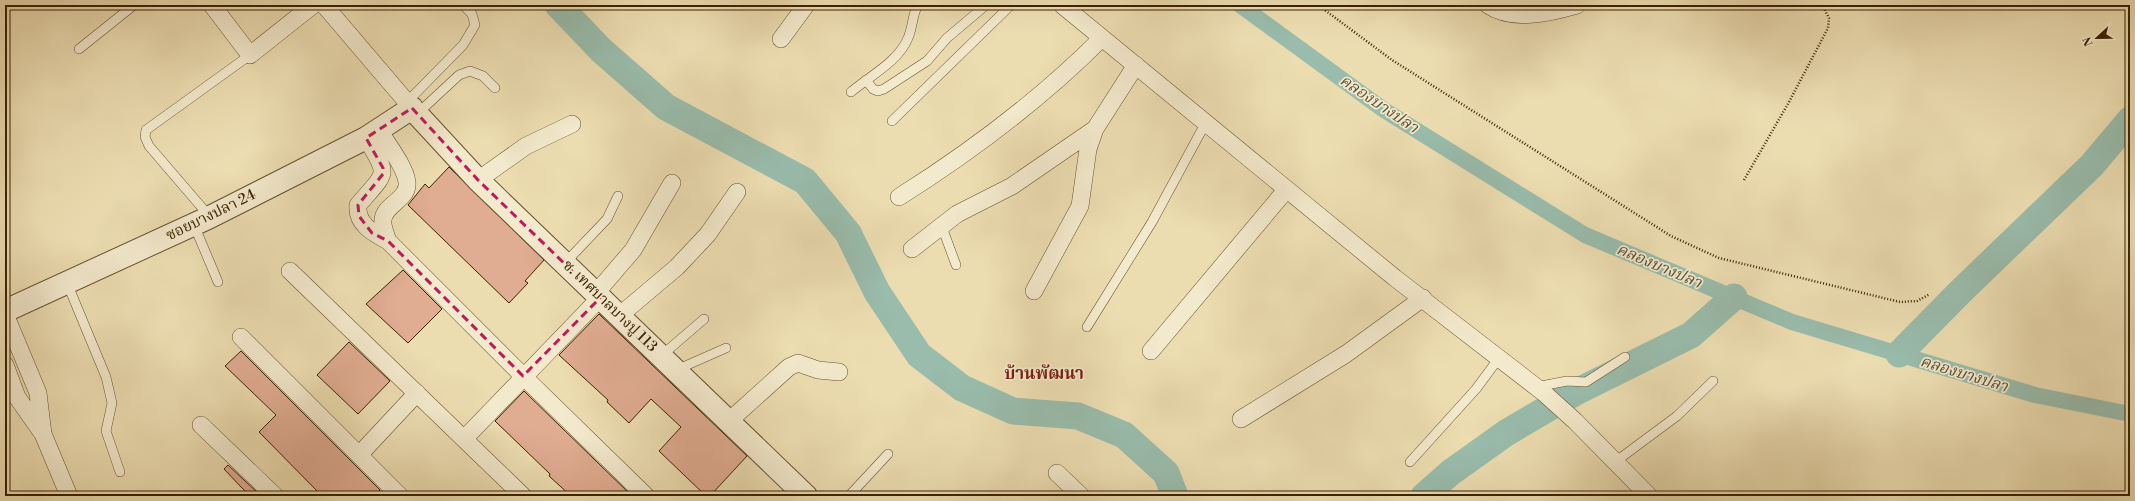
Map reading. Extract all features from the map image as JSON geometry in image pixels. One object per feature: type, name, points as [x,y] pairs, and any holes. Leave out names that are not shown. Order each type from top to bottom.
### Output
[{"type":"street","points":[[212,5],[250,55],[313,5]]},
{"type":"street","points":[[324,5],[412,108]]},
{"type":"street","points":[[781,39],[806,5]]},
{"type":"street","points":[[1062,5],[1286,190],[1540,390],[1575,420],[1649,496]]},
{"type":"street","points":[[1488,5],[1498,12],[1512,14],[1545,12],[1577,5]]},
{"type":"street","points":[[899,197],[963,156],[1069,71],[1102,38]]},
{"type":"street","points":[[1034,291],[1080,206],[1088,149],[1095,129],[1136,65]]},
{"type":"street","name":"ซอยบางปลา 24","points":[[5,311],[202,221],[373,134],[412,108]]},
{"type":"street","name":"ซ. เทศบาลบางปู 113","points":[[412,108],[478,180],[806,496]]},
{"type":"street","points":[[478,180],[526,146],[572,124]]},
{"type":"street","points":[[912,249],[970,206],[1012,186],[1095,129]]},
{"type":"street","points":[[373,134],[405,173],[407,182],[404,194],[384,215],[382,221],[388,241]]},
{"type":"street","points":[[373,134],[383,168],[383,174],[358,205],[357,210],[364,226],[372,233],[388,241],[646,496]]},
{"type":"street","points":[[464,439],[598,295],[633,250],[672,184]]},
{"type":"street","points":[[1151,351],[1286,190]]},
{"type":"street","points":[[619,316],[677,267],[708,234],[737,192]]},
{"type":"street","points":[[290,271],[417,393],[518,494]]},
{"type":"street","points":[[1241,419],[1346,354],[1423,298]]},
{"type":"street","points":[[5,314],[38,393],[43,434]]},
{"type":"street","points":[[240,337],[400,496]]},
{"type":"street","points":[[729,421],[780,375],[798,363],[818,370],[839,372]]},
{"type":"street","points":[[5,365],[18,397],[43,434],[69,496]]},
{"type":"street","points":[[359,455],[417,393]]},
{"type":"street","points":[[201,425],[274,496]]},
{"type":"street","points":[[1057,473],[1081,496]]},
{"type":"lane","points":[[79,49],[134,5]]},
{"type":"lane","points":[[412,108],[462,45],[475,25],[472,14],[463,5]]},
{"type":"lane","points":[[852,92],[900,51],[908,40],[918,5]]},
{"type":"lane","points":[[866,80],[873,89],[878,92],[884,89],[927,61],[947,38],[986,5]]},
{"type":"lane","points":[[892,122],[1011,5]]},
{"type":"lane","points":[[218,282],[202,221],[149,146],[145,137],[146,130],[250,55]]},
{"type":"lane","points":[[412,108],[459,75],[470,71],[483,76],[494,88]]},
{"type":"lane","points":[[1087,327],[1152,222],[1205,124]]},
{"type":"lane","points":[[565,263],[607,219],[618,196]]},
{"type":"lane","points":[[942,226],[956,265]]},
{"type":"lane","points":[[67,282],[106,377],[112,403],[106,431],[120,472]]},
{"type":"lane","points":[[668,363],[704,319]]},
{"type":"lane","points":[[668,363],[726,348]]},
{"type":"lane","points":[[1540,390],[1567,381],[1586,382],[1625,357]]},
{"type":"lane","points":[[1410,462],[1476,389],[1499,358]]},
{"type":"lane","points":[[1615,462],[1677,416],[1713,381]]},
{"type":"lane","points":[[849,496],[888,454]]},
{"type":"path","points":[[1318,5],[1392,60],[1671,236],[1719,258],[1900,302],[1917,301],[1930,294]]},
{"type":"path","points":[[1744,180],[1789,102],[1828,28],[1829,18],[1822,5]]},
{"type":"highlighted area","points":[[412,108],[478,180],[600,298],[523,376],[388,241],[372,233],[359,216],[358,205],[383,174],[383,168],[366,138]]},
{"type":"building","points":[[449,167],[544,260],[525,281],[528,283],[509,303],[408,205],[425,184],[429,188]]},
{"type":"building","points":[[403,270],[442,309],[408,343],[366,304]]},
{"type":"building","points":[[599,314],[747,456],[710,496],[706,496],[659,451],[681,427],[651,399],[629,423],[607,402],[608,400],[559,355]]},
{"type":"building","points":[[349,342],[390,381],[358,414],[317,375]]},
{"type":"building","points":[[241,351],[380,490],[374,496],[322,496],[259,432],[276,415],[225,366]]},
{"type":"building","points":[[524,391],[632,496],[571,496],[549,476],[550,474],[495,421]]},
{"type":"building","points":[[228,465],[261,496],[251,496],[242,488],[224,469]]},
{"type":"waterway","points":[[558,5],[601,50],[666,107],[805,181],[848,233],[877,292],[919,355],[962,388],[1013,411],[1078,416],[1124,435],[1166,473],[1175,496]]},
{"type":"waterway","name":"คลองบางปลา","points":[[1240,5],[1384,110],[1585,235],[1792,322],[2035,395],[2130,414]]},
{"type":"waterway","points":[[1899,354],[1960,292],[2092,165],[2130,120]]},
{"type":"waterway","points":[[1424,496],[1450,473],[1506,433],[1574,393],[1691,335],[1734,297]]},
{"type":"district","name":"บ้านพัฒนา","points":[[1044,374]]}]
